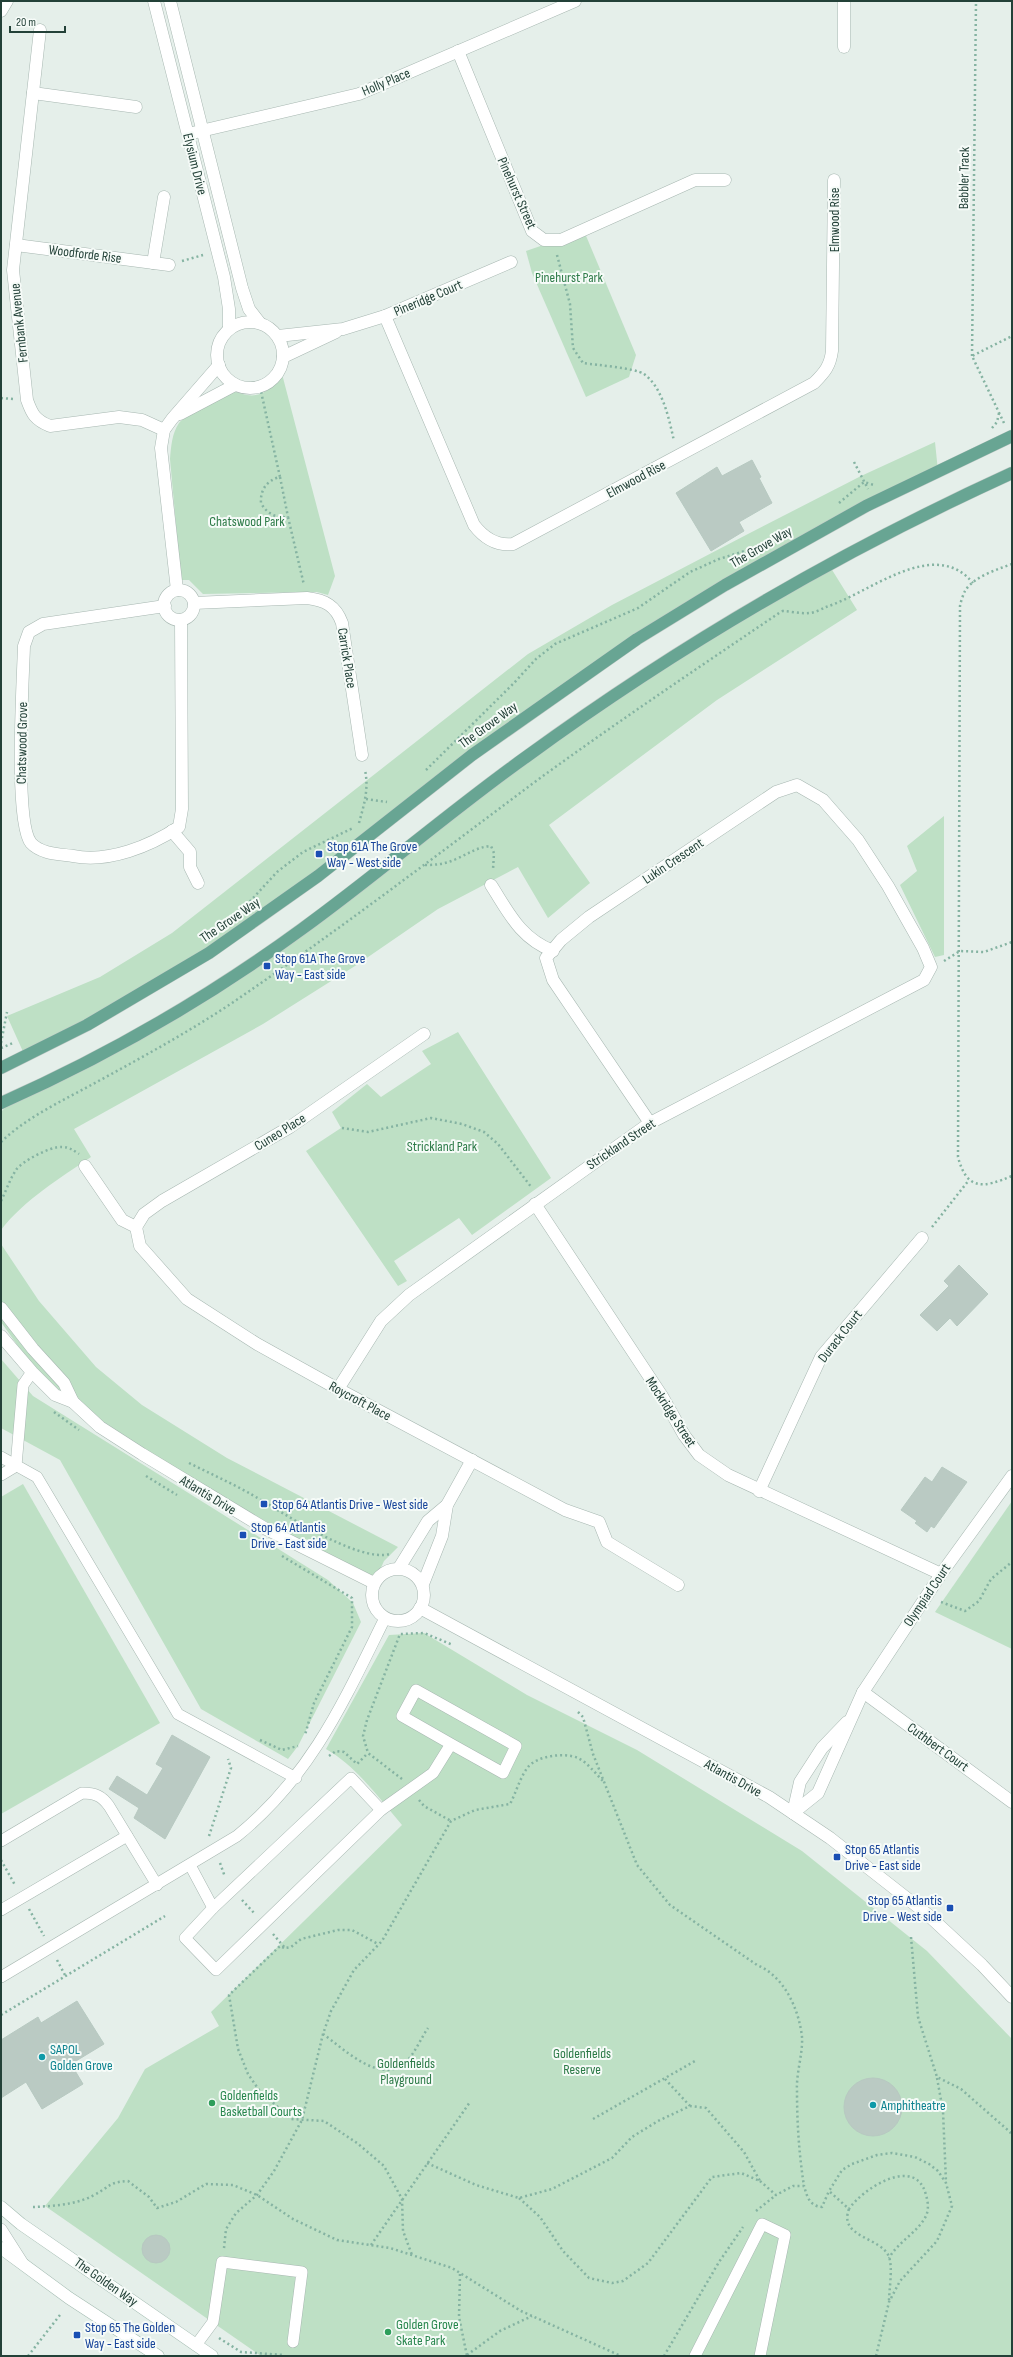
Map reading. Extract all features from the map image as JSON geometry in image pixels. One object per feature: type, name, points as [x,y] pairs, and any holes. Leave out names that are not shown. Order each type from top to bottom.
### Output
[{"type":"main road","name":"The Grove Way","points":[[1,1068],[87,1025],[209,953],[318,876],[472,755],[637,639],[725,585],[875,502],[1012,436]]},
{"type":"main road","points":[[1,1103],[99,1056],[216,987],[302,929],[558,734],[646,673],[763,603],[914,519],[1012,473]]},
{"type":"main road","points":[[1,1112],[15,1097]]},
{"type":"street","points":[[1,10],[7,1]]},
{"type":"street","name":"Elysium Drive","points":[[154,1],[224,277],[229,328]]},
{"type":"street","name":"Elysium Drive","points":[[170,1],[242,288],[249,309],[259,322]]},
{"type":"street","name":"Holly Place","points":[[188,134],[358,94],[575,1]]},
{"type":"street","points":[[844,1],[844,47]]},
{"type":"street","name":"Fernbank Avenue","points":[[40,30],[13,270],[27,400],[32,415],[39,422],[50,426],[119,416],[142,420],[164,430]]},
{"type":"street","name":"Pinehurst Street","points":[[458,52],[532,230],[544,240],[561,240],[695,180],[725,180]]},
{"type":"street","points":[[33,93],[136,107]]},
{"type":"street","name":"Elmwood Rise","points":[[385,316],[474,525],[480,534],[488,539],[506,545],[523,540],[814,382],[827,368],[832,351],[834,180]]},
{"type":"street","points":[[153,262],[164,197]]},
{"type":"street","name":"Woodforde Rise","points":[[16,245],[169,265]]},
{"type":"street","name":"Pineridge Court","points":[[284,357],[343,329],[385,316],[511,262]]},
{"type":"street","points":[[259,322],[269,327],[278,336],[282,345],[284,357],[276,376],[260,387],[249,389],[235,385],[226,378],[219,365],[217,348],[222,337],[229,328],[240,323],[259,322]]},
{"type":"street","name":"Pineridge Court","points":[[278,336],[343,329]]},
{"type":"street","points":[[177,590],[161,448],[164,430],[219,365]]},
{"type":"street","points":[[172,419],[235,385]]},
{"type":"street","points":[[177,590],[184,590],[190,594],[194,603],[191,614],[181,620],[170,616],[164,606],[170,593],[177,590]]},
{"type":"street","name":"Carrick Place","points":[[194,603],[307,598],[321,600],[330,604],[339,614],[342,623],[362,756]]},
{"type":"street","name":"Chatswood Grove","points":[[164,606],[43,624],[29,632],[24,646],[21,802],[30,842],[40,850],[84,858],[105,858],[162,838],[172,831]]},
{"type":"street","points":[[181,620],[182,810],[179,827],[172,831],[190,852],[190,867],[198,883]]},
{"type":"street","name":"Lukin Crescent","points":[[552,951],[561,940],[595,913],[776,792],[797,785],[823,800],[858,840],[888,886],[923,948],[931,967]]},
{"type":"street","points":[[491,885],[512,919],[526,937],[552,951],[546,958],[553,980],[650,1123]]},
{"type":"street","name":"Strickland Street","points":[[338,1389],[381,1321],[409,1294],[535,1204],[650,1123],[898,993],[911,988],[924,980],[931,967]]},
{"type":"street","name":"Cuneo Place","points":[[136,1227],[144,1214],[162,1201],[290,1127],[424,1034]]},
{"type":"street","points":[[86,1166],[122,1220],[136,1227]]},
{"type":"street","name":"Mockridge Street","points":[[535,1204],[662,1396],[684,1435],[699,1455],[728,1475],[758,1490],[941,1574]]},
{"type":"street","name":"Roycroft Place","points":[[136,1227],[140,1246],[187,1299],[257,1344],[338,1389],[565,1510],[599,1522],[607,1542],[678,1585]]},
{"type":"street","name":"Durack Court","points":[[758,1490],[821,1357],[922,1238]]},
{"type":"street","name":"Atlantis Drive","points":[[1,1308],[33,1349],[64,1383],[73,1402]]},
{"type":"street","name":"Atlantis Drive","points":[[1,1336],[32,1372],[56,1395],[73,1402],[100,1427],[184,1481],[266,1529],[374,1583]]},
{"type":"street","points":[[423,1584],[442,1536],[447,1505],[472,1460]]},
{"type":"street","name":"Olympiad Court","points":[[793,1813],[818,1793],[863,1692],[927,1594],[1012,1476]]},
{"type":"street","points":[[399,1568],[428,1520],[447,1505]]},
{"type":"street","points":[[399,1568],[408,1570],[418,1576],[423,1584],[425,1596],[416,1614],[406,1620],[396,1621],[385,1618],[373,1604],[372,1593],[374,1583],[386,1570],[399,1568]]},
{"type":"street","name":"Atlantis Drive","points":[[420,1608],[769,1797],[830,1838],[927,1914],[982,1965],[1012,1997]]},
{"type":"street","name":"Cuthbert Court","points":[[863,1692],[1012,1802]]},
{"type":"street","name":"Olympiad Court","points":[[793,1813],[800,1782],[822,1748],[851,1719]]},
{"type":"street","name":"The Golden Way","points":[[1,2207],[22,2224],[212,2356]]},
{"type":"street","points":[[1,2248],[26,2267],[158,2356]]},
{"type":"lane","points":[[16,1466],[23,1385],[32,1372]]},
{"type":"lane","points":[[1,1457],[37,1477],[178,1714],[296,1778]]},
{"type":"lane","points":[[1,1475],[16,1466]]},
{"type":"lane","points":[[1,1977],[213,1851],[237,1836],[262,1816],[296,1778],[330,1727],[385,1618]]},
{"type":"lane","points":[[416,1690],[516,1746],[503,1773],[450,1744],[402,1716],[416,1690]]},
{"type":"lane","points":[[381,1810],[351,1778],[213,1908],[185,1938],[216,1970],[381,1810],[433,1773],[450,1744]]},
{"type":"lane","points":[[1,1841],[82,1793],[92,1793],[103,1798],[157,1885]]},
{"type":"lane","points":[[1,1910],[127,1836]]},
{"type":"lane","points":[[190,1865],[213,1908]]},
{"type":"lane","points":[[695,2356],[762,2224],[785,2235],[760,2356]]},
{"type":"lane","points":[[1,2229],[26,2267]]},
{"type":"lane","points":[[196,2345],[213,2322],[222,2262],[302,2272],[293,2342]]},
{"type":"path","name":"Babbler Track","points":[[972,356],[976,1]]},
{"type":"path","points":[[552,241],[570,304],[573,348],[583,363],[643,374],[657,389],[667,414],[678,456]]},
{"type":"path","points":[[169,265],[203,255]]},
{"type":"path","points":[[999,413],[972,356],[1012,336]]},
{"type":"path","points":[[260,387],[307,598]]},
{"type":"path","points":[[1,398],[10,399]]},
{"type":"path","points":[[854,462],[875,502]]},
{"type":"path","points":[[280,477],[267,483],[262,491],[261,503],[271,514],[279,518],[288,517]]},
{"type":"path","points":[[838,503],[864,482]]},
{"type":"path","points":[[424,772],[513,684],[536,659],[555,644],[638,608],[690,572],[720,559],[766,544]]},
{"type":"path","points":[[763,603],[782,611],[810,613],[840,603],[908,569],[928,564],[949,566],[965,573],[973,583]]},
{"type":"path","points":[[1012,564],[998,569],[973,583],[966,590],[960,606],[960,951],[958,1157],[962,1172],[969,1180],[987,1185],[1012,1176]]},
{"type":"path","points":[[1,1142],[12,1131],[46,1109],[145,1056],[225,1007],[311,949],[649,701],[782,611]]},
{"type":"path","points":[[359,824],[366,800],[367,782],[362,756]]},
{"type":"path","points":[[366,800],[392,802],[385,806]]},
{"type":"path","points":[[238,913],[277,872],[303,852],[332,840],[365,820]]},
{"type":"path","points":[[424,866],[440,865],[480,847],[491,846],[494,853],[491,885]]},
{"type":"path","points":[[931,967],[960,951],[984,952],[1012,942]]},
{"type":"path","points":[[1,1043],[7,1012]]},
{"type":"path","points":[[1,1048],[19,1041]]},
{"type":"path","points":[[342,1128],[368,1132],[431,1118],[462,1124],[484,1132],[498,1144],[534,1190]]},
{"type":"path","points":[[1,1201],[16,1170],[26,1161],[50,1149],[60,1146],[72,1149],[80,1156],[86,1166]]},
{"type":"path","points":[[922,1238],[969,1180]]},
{"type":"path","points":[[52,1410],[83,1433]]},
{"type":"path","points":[[185,1461],[248,1492],[318,1532],[357,1551],[384,1555],[392,1553],[398,1547],[407,1554]]},
{"type":"path","points":[[142,1473],[182,1498]]},
{"type":"path","points":[[254,1737],[282,1750],[291,1750],[303,1744],[314,1703],[352,1627],[352,1598],[275,1552]]},
{"type":"path","points":[[927,1594],[950,1607],[965,1611],[979,1601],[991,1579],[1012,1562]]},
{"type":"path","points":[[451,1821],[424,1806],[402,1779],[368,1753],[363,1736],[367,1720],[400,1634],[424,1633],[457,1646]]},
{"type":"path","points":[[573,1707],[583,1717],[605,1783],[637,1865],[670,1905],[757,1965],[768,1970],[784,1986],[798,2013],[802,2038],[796,2083],[797,2121],[804,2186],[808,2199],[815,2206],[822,2207],[842,2170],[852,2164],[877,2155],[892,2153],[915,2157],[929,2164],[938,2171],[946,2183]]},
{"type":"path","points":[[224,1739],[219,1750],[229,1760],[231,1768],[209,1833],[208,1842],[220,1861],[226,1881],[285,1948]]},
{"type":"path","points":[[303,1744],[314,1752],[327,1758],[336,1751],[344,1752],[357,1764],[368,1753]]},
{"type":"path","points":[[222,2262],[226,2229],[236,2213],[257,2195],[274,2171],[302,2120],[323,2034],[331,2010],[354,1970],[378,1944],[405,1903],[451,1821],[474,1810],[510,1804],[527,1769],[534,1761],[546,1757],[577,1758],[591,1767],[605,1783]]},
{"type":"path","points":[[1,1860],[66,1977]]},
{"type":"path","points":[[1,2015],[165,1916]]},
{"type":"path","points":[[378,1944],[352,1930],[338,1930],[301,1939],[291,1947],[285,1948],[280,1946],[229,1995],[238,2049],[248,2074],[259,2090],[280,2111],[291,2119],[324,2121],[357,2142],[384,2166],[402,2200],[403,2231],[412,2255]]},
{"type":"path","points":[[889,2302],[900,2281],[937,2241],[952,2206],[946,2183],[943,2111],[937,2077],[918,2017],[910,1938]]},
{"type":"path","points":[[323,2034],[377,2069],[395,2069],[406,2062],[428,2028]]},
{"type":"path","points":[[594,2119],[695,2061]]},
{"type":"path","points":[[937,2077],[961,2089],[1010,2132],[1012,2136]]},
{"type":"path","points":[[665,2079],[690,2106]]},
{"type":"path","points":[[372,2246],[427,2163],[470,2102]]},
{"type":"path","points":[[519,2198],[552,2189],[612,2158],[632,2137],[658,2120],[690,2106],[706,2108],[744,2152],[760,2181]]},
{"type":"path","points":[[427,2163],[476,2186],[519,2198],[540,2217],[563,2252],[589,2278],[612,2283],[623,2281],[648,2264],[712,2177],[741,2173],[760,2181],[776,2195]]},
{"type":"path","points":[[876,2356],[889,2302],[890,2258],[884,2250],[854,2232],[848,2224],[846,2216],[854,2202],[870,2189],[891,2178],[901,2175],[912,2177],[920,2184],[926,2193],[928,2206],[926,2216],[890,2258]]},
{"type":"path","points":[[33,2207],[74,2203],[94,2195],[113,2182],[128,2181],[149,2197],[157,2208],[176,2202],[206,2184],[232,2185],[257,2195],[293,2219],[337,2240],[412,2255],[452,2268],[532,2316],[621,2356]]},
{"type":"path","points":[[751,2216],[766,2201],[776,2195],[794,2186],[804,2186]]},
{"type":"path","points":[[830,2191],[849,2209]]},
{"type":"path","points":[[664,2356],[719,2262],[747,2221]]},
{"type":"path","points":[[460,2274],[459,2317],[467,2355],[500,2331],[532,2316]]},
{"type":"path","points":[[28,2356],[60,2316]]},
{"type":"path","points":[[207,2330],[240,2352],[282,2354],[286,2356]]},
{"type":"path","points":[[238,2356],[240,2352]]},
{"type":"green space","name":"Pinehurst Park","points":[[584,231],[636,355],[629,377],[586,397],[532,273],[526,251]]},
{"type":"green space","name":"Chatswood Park","points":[[282,374],[335,576],[328,595],[317,592],[203,594],[189,580],[181,580],[170,459],[172,440],[175,431],[182,420],[206,405],[230,393],[238,392],[246,395],[258,395],[263,393],[276,383]]},
{"type":"green space","points":[[935,442],[938,471],[637,639],[268,912],[25,1056],[7,1016],[100,977],[172,933],[528,654],[612,605],[746,535],[861,476]]},
{"type":"green space","points":[[829,565],[857,610],[717,700],[549,825],[590,883],[548,918],[518,867],[438,909],[355,966],[263,1024],[74,1129],[91,1157],[31,1199],[1,1230],[1,1112],[15,1097],[204,995],[602,703]]},
{"type":"green space","points":[[944,816],[944,955],[935,957],[900,885],[917,871],[907,846]]},
{"type":"green space","name":"Strickland Park","points":[[458,1032],[551,1178],[472,1235],[459,1218],[394,1261],[407,1281],[398,1286],[306,1151],[341,1128],[332,1112],[367,1084],[381,1097],[431,1064],[422,1051]]},
{"type":"green space","points":[[1,1244],[39,1301],[96,1367],[142,1405],[227,1458],[398,1547],[384,1561],[374,1583],[100,1427],[59,1390],[27,1359],[1,1322]]},
{"type":"green space","points":[[1,1359],[33,1396],[328,1580],[353,1603],[361,1622],[298,1746],[288,1759],[201,1709],[60,1460],[1,1428]]},
{"type":"green space","points":[[23,1484],[160,1723],[1,1814],[1,1497]]},
{"type":"green space","points":[[1012,1501],[1012,1649],[935,1612]]},
{"type":"green space","name":"Goldenfields Reserve","points":[[424,1633],[527,1695],[637,1750],[802,1851],[927,1951],[1012,2039],[1012,2356],[261,2356],[45,2206],[118,2118],[145,2069],[219,2026],[211,2012],[402,1825],[358,1774],[337,1756],[326,1749],[389,1635]]},
{"type":"building","points":[[752,460],[761,477],[759,478],[772,503],[739,522],[744,531],[711,551],[676,493],[717,467],[722,476]]},
{"type":"building","points":[[959,1265],[988,1294],[957,1326],[950,1318],[937,1331],[920,1315],[949,1286],[944,1281]]},
{"type":"building","points":[[942,1467],[967,1482],[934,1528],[931,1526],[927,1532],[915,1523],[917,1521],[901,1510],[925,1477],[932,1482]]},
{"type":"building","points":[[172,1735],[210,1757],[165,1839],[134,1818],[139,1808],[109,1789],[117,1776],[147,1795],[163,1768],[156,1764]]},
{"type":"building","name":"SAPOL Golden Grove","points":[[77,2001],[104,2044],[71,2064],[83,2084],[42,2109],[26,2082],[1,2098],[1,2040],[38,2017],[41,2023]]},
{"type":"building","name":"Amphitheatre","points":[[867,2078],[879,2078],[894,2086],[902,2101],[902,2113],[894,2128],[879,2136],[867,2136],[852,2128],[844,2113],[844,2101],[852,2086]]},
{"type":"building","points":[[156,2235],[166,2239],[170,2249],[166,2259],[156,2263],[146,2259],[142,2249],[146,2239]]},
{"type":"place","name":"Stop 61A The Grove Way - West side","points":[[319,854]]},
{"type":"place","name":"Stop 61A The Grove Way - East side","points":[[267,966]]},
{"type":"place","name":"Stop 64 Atlantis Drive - West side","points":[[264,1504]]},
{"type":"place","name":"Stop 64 Atlantis Drive - East side","points":[[243,1535]]},
{"type":"place","name":"Stop 65 Atlantis Drive - East side","points":[[837,1857]]},
{"type":"place","name":"Stop 65 Atlantis Drive - West side","points":[[950,1908]]},
{"type":"place","name":"SAPOL Golden Grove","points":[[42,2057]]},
{"type":"place","name":"Goldenfields Basketball Courts","points":[[212,2103]]},
{"type":"place","name":"Amphitheatre","points":[[873,2105]]},
{"type":"place","name":"Golden Grove Skate Park","points":[[388,2332]]},
{"type":"place","name":"Stop 65 The Golden Way - East side","points":[[77,2335]]},
{"type":"park label","name":"Goldenfields Playground","points":[[406,2072]]}]
